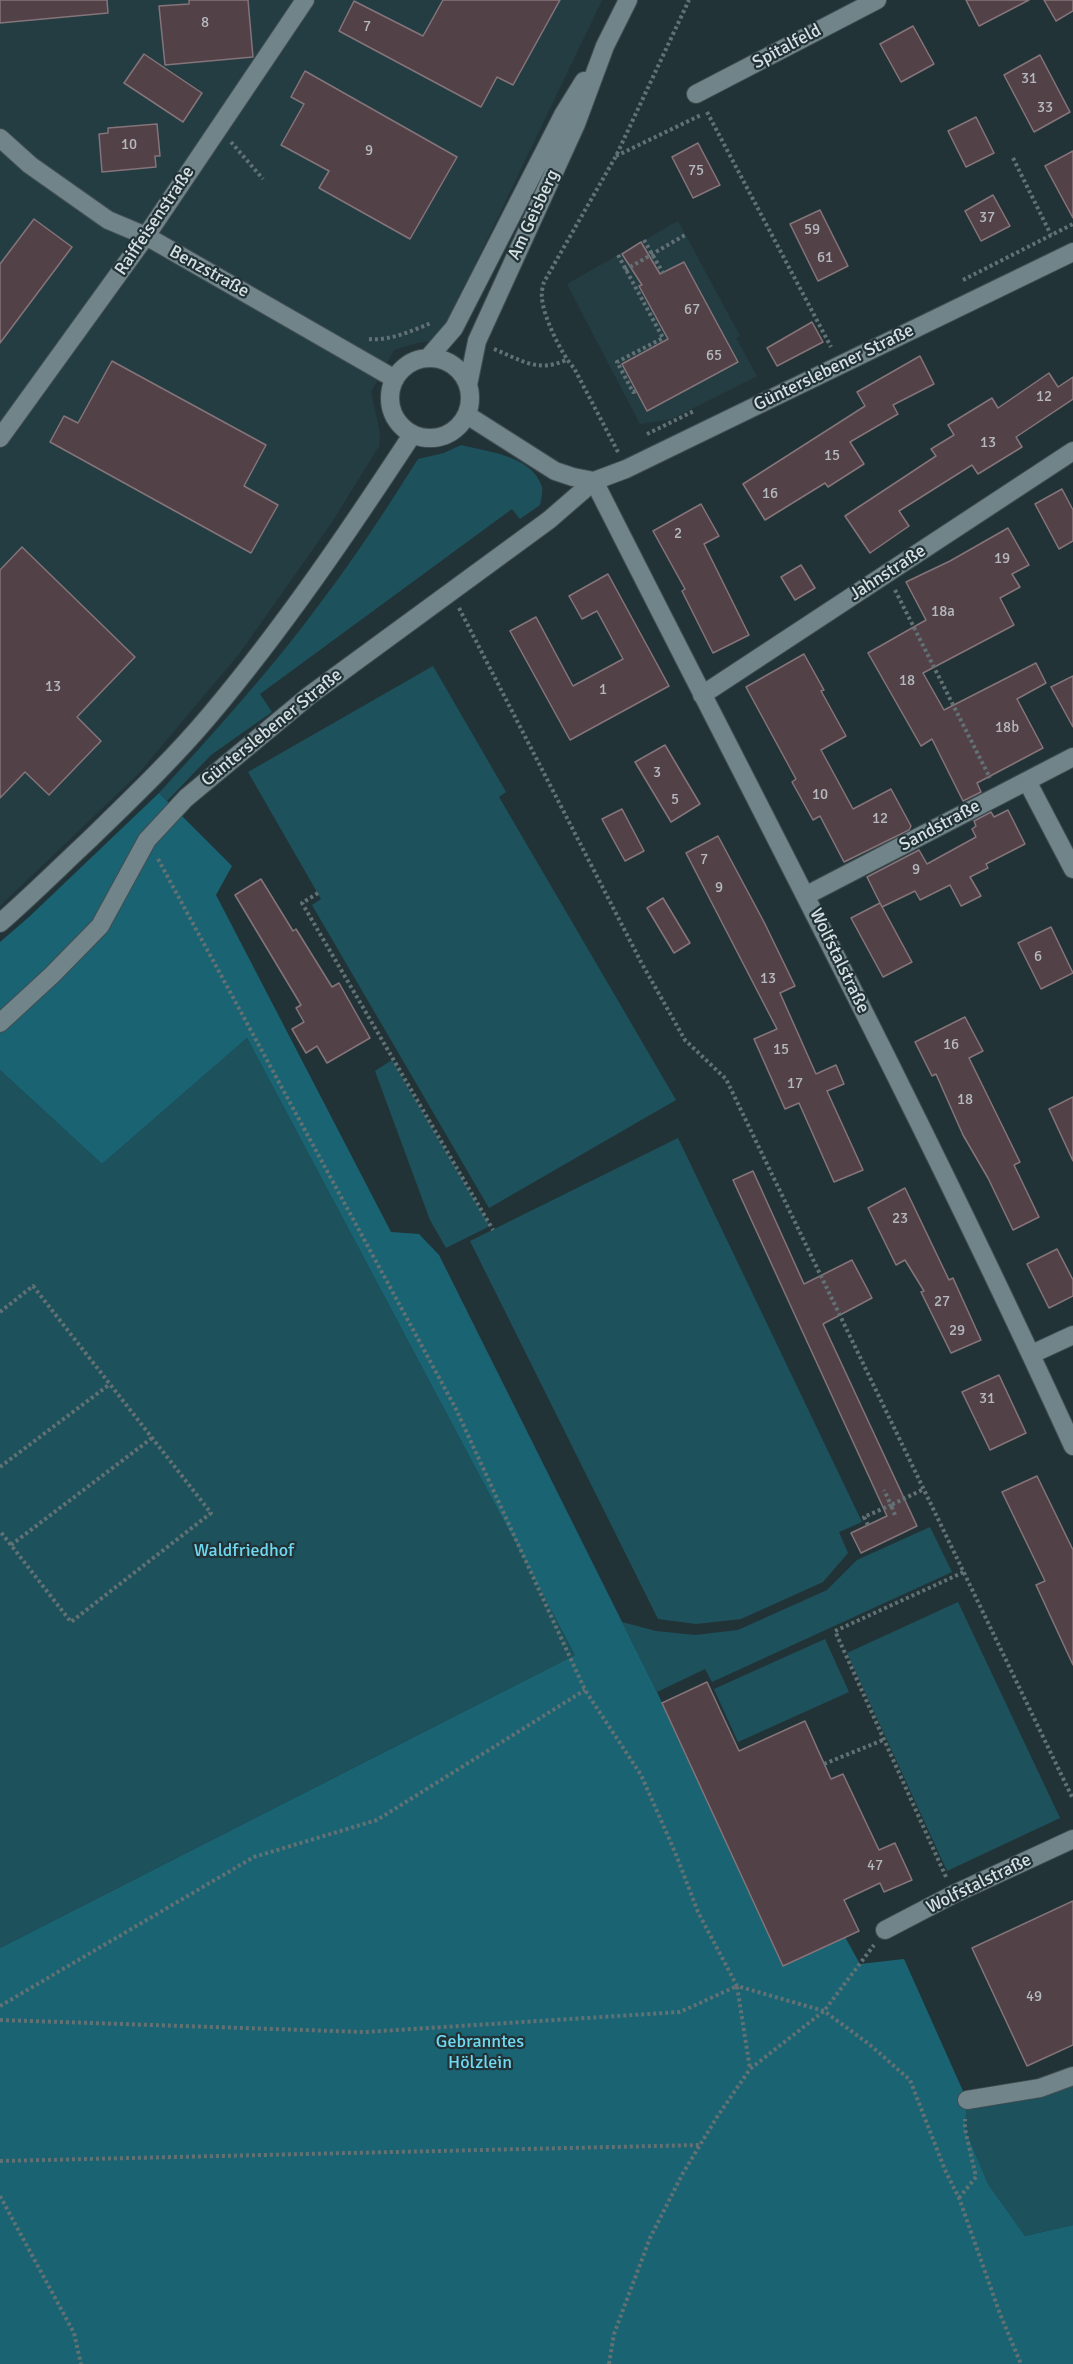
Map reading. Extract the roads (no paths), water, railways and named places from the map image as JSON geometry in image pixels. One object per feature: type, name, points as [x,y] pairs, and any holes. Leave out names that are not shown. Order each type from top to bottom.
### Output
[{"type":"street","name":"Raiffeisenstraße","points":[[0,438],[146,236],[305,0]]},
{"type":"street","name":"Am Geisberg","points":[[428,358],[454,328],[562,115],[605,46],[628,0]]},
{"type":"street","name":"Spitalfeld","points":[[696,94],[877,0]]},
{"type":"street","name":"Am Geisberg","points":[[468,385],[477,341],[576,124],[605,46]]},
{"type":"street","name":"Benzstraße","points":[[0,138],[30,165],[108,220],[146,236],[394,379]]},
{"type":"street","name":"Günterslebener Straße","points":[[0,1023],[100,926],[147,840],[186,798],[310,695],[549,520],[594,481],[626,469],[1073,252]]},
{"type":"street","points":[[428,358],[449,363],[463,376],[468,385],[470,404],[461,424],[445,435],[424,438],[412,435],[403,428],[392,413],[390,397],[394,379],[403,368],[415,361],[428,358]]},
{"type":"street","points":[[467,415],[555,471],[594,481]]},
{"type":"street","points":[[0,922],[140,791],[209,715],[277,631],[347,535],[412,435]]},
{"type":"street","name":"Jahnstraße","points":[[702,695],[1073,451]]},
{"type":"street","name":"Wolfstalstraße","points":[[594,481],[702,695],[807,895],[1032,1354],[1073,1446]]},
{"type":"street","name":"Sandstraße","points":[[807,895],[1073,757]]},
{"type":"street","points":[[1027,781],[1073,868]]},
{"type":"street","points":[[1032,1354],[1073,1335]]},
{"type":"street","name":"Wolfstalstraße","points":[[885,1930],[954,1894],[1073,1839]]},
{"type":"street","points":[[967,2100],[1040,2088],[1073,2076]]},
{"type":"park label","name":"Waldfriedhof","points":[[244,1551]]},
{"type":"park label","name":"Gebranntes Hölzlein","points":[[480,2052]]}]
